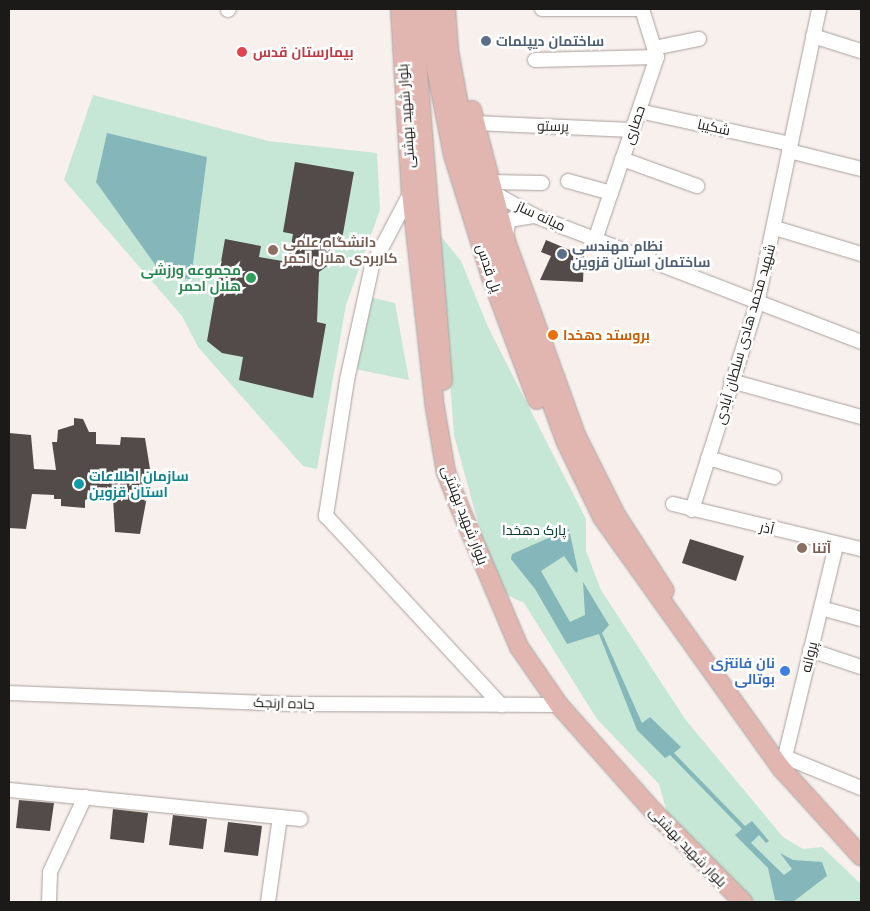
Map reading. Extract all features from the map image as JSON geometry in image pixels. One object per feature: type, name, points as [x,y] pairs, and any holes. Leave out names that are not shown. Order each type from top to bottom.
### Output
[{"type":"main road","name":"بلوار شهید بهشتی","points":[[400,9],[411,192],[434,402],[446,472],[457,501],[518,647],[559,705],[654,812],[743,902]]},
{"type":"main road","points":[[413,9],[444,388],[456,470],[457,501]]},
{"type":"main road","name":"پل قدس","points":[[430,9],[433,54],[453,155],[491,276],[556,450],[586,501],[597,507]]},
{"type":"main road","name":"پل قدس","points":[[446,9],[449,50],[466,143],[504,274],[565,440],[597,507],[634,569],[695,642]]},
{"type":"main road","points":[[456,9],[474,123],[507,244],[578,437],[616,515],[695,642],[783,763],[861,856]]},
{"type":"street","points":[[542,9],[642,9],[655,52]]},
{"type":"street","name":"شهید محمد هادی سلطان آبادی","points":[[692,510],[756,304],[775,228],[819,9]]},
{"type":"street","points":[[813,36],[861,51]]},
{"type":"street","points":[[535,60],[655,52],[699,39]]},
{"type":"street","name":"حصاری","points":[[595,240],[632,130],[655,52]]},
{"type":"street","name":"شکیبا","points":[[638,111],[790,147],[861,169]]},
{"type":"street","name":"پرستو","points":[[474,123],[632,130]]},
{"type":"street","points":[[622,159],[697,186]]},
{"type":"street","points":[[568,181],[611,192]]},
{"type":"street","points":[[492,187],[542,183]]},
{"type":"street","name":"میانه ساز","points":[[492,187],[535,216],[756,304],[861,342]]},
{"type":"street","points":[[411,192],[372,266],[347,380],[326,516],[501,705]]},
{"type":"street","points":[[507,244],[509,220],[535,216]]},
{"type":"street","points":[[775,228],[861,254]]},
{"type":"street","points":[[731,381],[861,417]]},
{"type":"street","points":[[708,458],[774,477]]},
{"type":"street","name":"آذر","points":[[672,504],[861,550]]},
{"type":"street","name":"پروانه","points":[[783,763],[836,545]]},
{"type":"street","points":[[821,608],[861,619]]},
{"type":"street","points":[[810,650],[861,667]]},
{"type":"street","name":"جاده ارنجک","points":[[9,693],[293,704],[559,705]]},
{"type":"street","points":[[783,763],[861,788]]},
{"type":"street","points":[[9,790],[301,819]]},
{"type":"street","points":[[49,902],[50,872],[85,797]]},
{"type":"street","points":[[268,902],[280,817]]},
{"type":"green space","name":"مجموعه ورزشی هلال احمر","points":[[93,95],[268,141],[377,153],[380,210],[346,305],[317,469],[303,466],[198,347],[182,316],[64,180]]},
{"type":"green space","name":"پارک دهخدا","points":[[439,234],[461,261],[488,327],[586,519],[586,551],[601,590],[685,719],[783,837],[803,849],[822,847],[861,884],[861,902],[751,902],[668,816],[659,784],[597,719],[524,603],[507,595],[484,545],[454,435]]},
{"type":"green space","points":[[365,296],[395,303],[409,380],[350,368]]},
{"type":"water","points":[[107,133],[207,157],[191,279],[164,277],[96,182]]},
{"type":"water","points":[[569,529],[578,571],[576,573],[564,556],[541,571],[570,622],[585,615],[583,582],[609,625],[602,633],[642,723],[650,717],[681,747],[674,753],[745,826],[752,821],[769,841],[766,843],[759,835],[751,843],[784,875],[792,869],[780,853],[793,860],[822,862],[827,876],[793,902],[775,900],[768,868],[735,835],[742,829],[670,755],[665,758],[637,730],[599,634],[567,644],[535,589],[511,559],[512,554]]},
{"type":"building","name":"مجموعه ورزشی هلال احمر","points":[[295,162],[354,172],[341,245],[331,243],[327,266],[319,272],[317,322],[326,324],[313,398],[239,380],[243,357],[222,353],[207,341],[225,239],[261,246],[259,257],[288,262],[293,234],[283,232]]},
{"type":"building","points":[[546,240],[584,256],[583,282],[540,280],[551,256],[541,252]]},
{"type":"building","name":"سازمان اطلاعات استان قزوین","points":[[74,418],[83,419],[89,432],[96,432],[96,444],[120,445],[121,437],[145,438],[151,475],[140,534],[115,532],[113,498],[93,497],[85,500],[85,508],[61,506],[61,499],[54,499],[54,495],[32,494],[26,529],[9,528],[9,433],[31,435],[34,469],[56,470],[52,442],[57,442],[58,430],[74,425]]},
{"type":"building","points":[[690,539],[744,556],[736,581],[682,563]]},
{"type":"building","points":[[19,800],[54,803],[50,831],[16,828]]},
{"type":"building","points":[[113,809],[148,813],[144,843],[110,839]]},
{"type":"building","points":[[173,815],[207,819],[203,849],[169,845]]},
{"type":"building","points":[[228,822],[262,826],[258,856],[224,852]]},
{"type":"place","name":"ساختمان دیپلمات","points":[[486,41]]},
{"type":"place","name":"بیمارستان قدس","points":[[242,52]]},
{"type":"place","name":"دانشگاه علمی کاربردی هلال احمر","points":[[273,250]]},
{"type":"place","name":"نظام مهندسی ساختمان استان قزوین","points":[[562,254]]},
{"type":"place","name":"مجموعه ورزشی هلال احمر","points":[[251,278]]},
{"type":"place","name":"بروستد دهخدا","points":[[553,335]]},
{"type":"place","name":"سازمان اطلاعات استان قزوین","points":[[79,484]]},
{"type":"place","name":"آتنا","points":[[802,548]]},
{"type":"place","name":"نان فانتزی بوتالی","points":[[785,671]]}]
